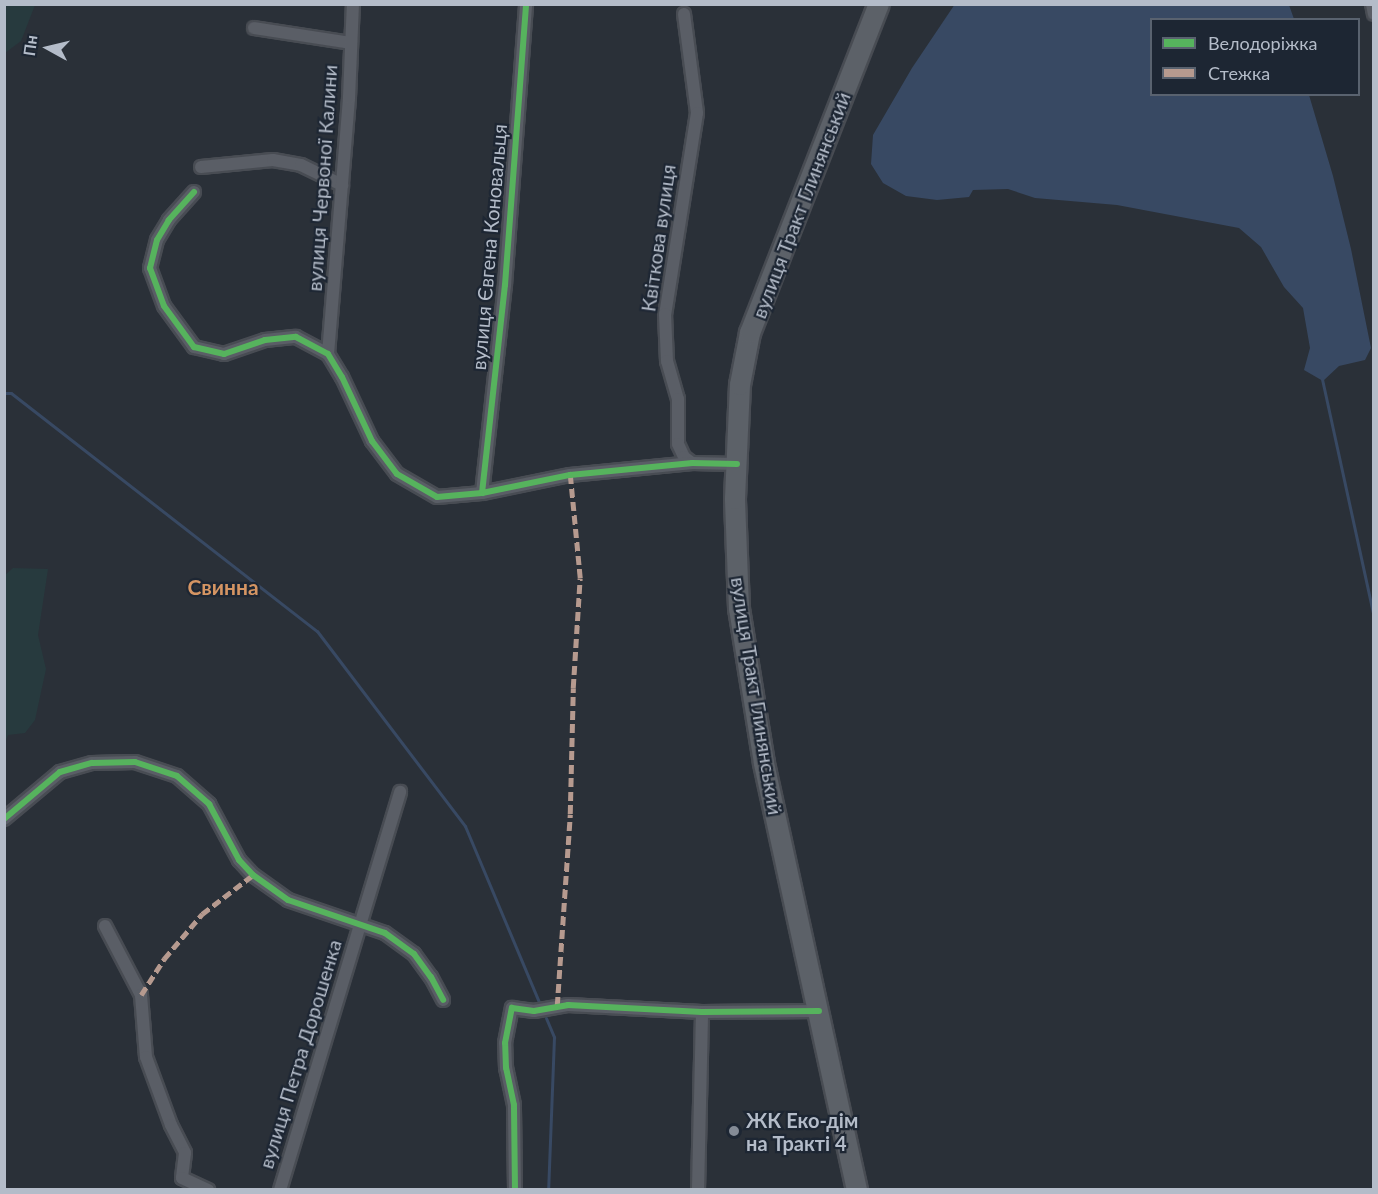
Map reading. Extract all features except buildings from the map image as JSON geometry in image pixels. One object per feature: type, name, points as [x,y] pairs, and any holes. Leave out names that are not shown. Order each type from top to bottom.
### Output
[{"type":"main road","name":"вулиця Тракт Глинянський","points":[[857,1190],[764,763],[739,609],[735,537],[740,385],[750,333],[879,4]]},
{"type":"street","name":"вулиця Червоної Калини","points":[[328,354],[342,186],[353,4]]},
{"type":"street","name":"вулиця Євгена Коновальця","points":[[482,492],[505,285],[526,4]]},
{"type":"street","points":[[1372,4],[1374,14]]},
{"type":"street","name":"Квіткова вулиця","points":[[684,14],[697,113],[665,314],[667,360],[678,399],[678,444],[684,457],[692,463]]},
{"type":"street","points":[[254,28],[351,44]]},
{"type":"street","points":[[201,167],[273,160],[301,165],[342,186]]},
{"type":"street","points":[[194,192],[169,220],[157,240],[150,268],[164,306],[194,347],[224,354],[265,340],[296,337],[328,354],[342,377],[372,441],[397,474],[437,497],[482,492],[570,475],[692,463],[737,464]]},
{"type":"street","points":[[4,819],[60,772],[92,763],[135,762],[177,776],[209,804],[239,860],[253,875],[288,900],[385,933],[414,954],[431,977],[443,1000]]},
{"type":"street","name":"вулиця Петра Дорошенка","points":[[280,1190],[400,792]]},
{"type":"street","points":[[105,926],[141,995],[146,1057],[171,1125],[185,1153],[182,1178],[208,1190]]},
{"type":"street","points":[[515,1190],[514,1105],[506,1068],[505,1042],[512,1008],[534,1011],[568,1005],[702,1012],[819,1011]]},
{"type":"street","points":[[698,1190],[702,1012]]},
{"type":"green space","points":[[5,4],[35,5],[21,41],[5,53]]},
{"type":"green space","points":[[13,568],[48,569],[38,635],[46,669],[35,720],[25,733],[8,735],[5,743],[4,576]]},
{"type":"water","points":[[955,4],[1289,5],[1294,18],[1150,18],[1150,96],[1309,96],[1333,176],[1351,249],[1371,348],[1365,360],[1339,366],[1323,381],[1304,370],[1310,348],[1303,308],[1284,287],[1261,247],[1239,228],[1117,205],[1035,198],[1008,189],[973,190],[969,197],[937,200],[906,196],[883,183],[871,164],[873,135],[912,68]]},
{"type":"waterway","points":[[1322,379],[1374,618]]},
{"type":"waterway","points":[[4,393],[11,393],[317,631],[465,826],[539,1002]]},
{"type":"waterway","points":[[546,1018],[554,1037],[548,1190]]},
{"type":"marked path","points":[[557,1006],[570,814],[573,688],[580,578],[570,475]]},
{"type":"marked path","points":[[141,995],[164,959],[202,914],[253,875]]},
{"type":"cycle path","points":[[482,493],[505,285],[526,4]]},
{"type":"cycle path","points":[[194,192],[169,220],[157,240],[150,268],[164,306],[194,347],[224,354],[265,340],[296,337],[328,354],[342,377],[372,441],[397,474],[437,497],[482,493],[570,475],[692,463],[737,464]]},
{"type":"cycle path","points":[[4,819],[60,772],[92,763],[135,762],[177,776],[209,804],[239,860],[253,875],[288,900],[385,933],[414,954],[431,977],[443,1000]]},
{"type":"cycle path","points":[[515,1190],[514,1105],[506,1068],[505,1043],[512,1008],[534,1011],[568,1005],[702,1012],[819,1011]]},
{"type":"place","name":"ЖК Еко-дім на Тракті 4","points":[[734,1131]]},
{"type":"district","name":"Свинна","points":[[223,587]]}]
